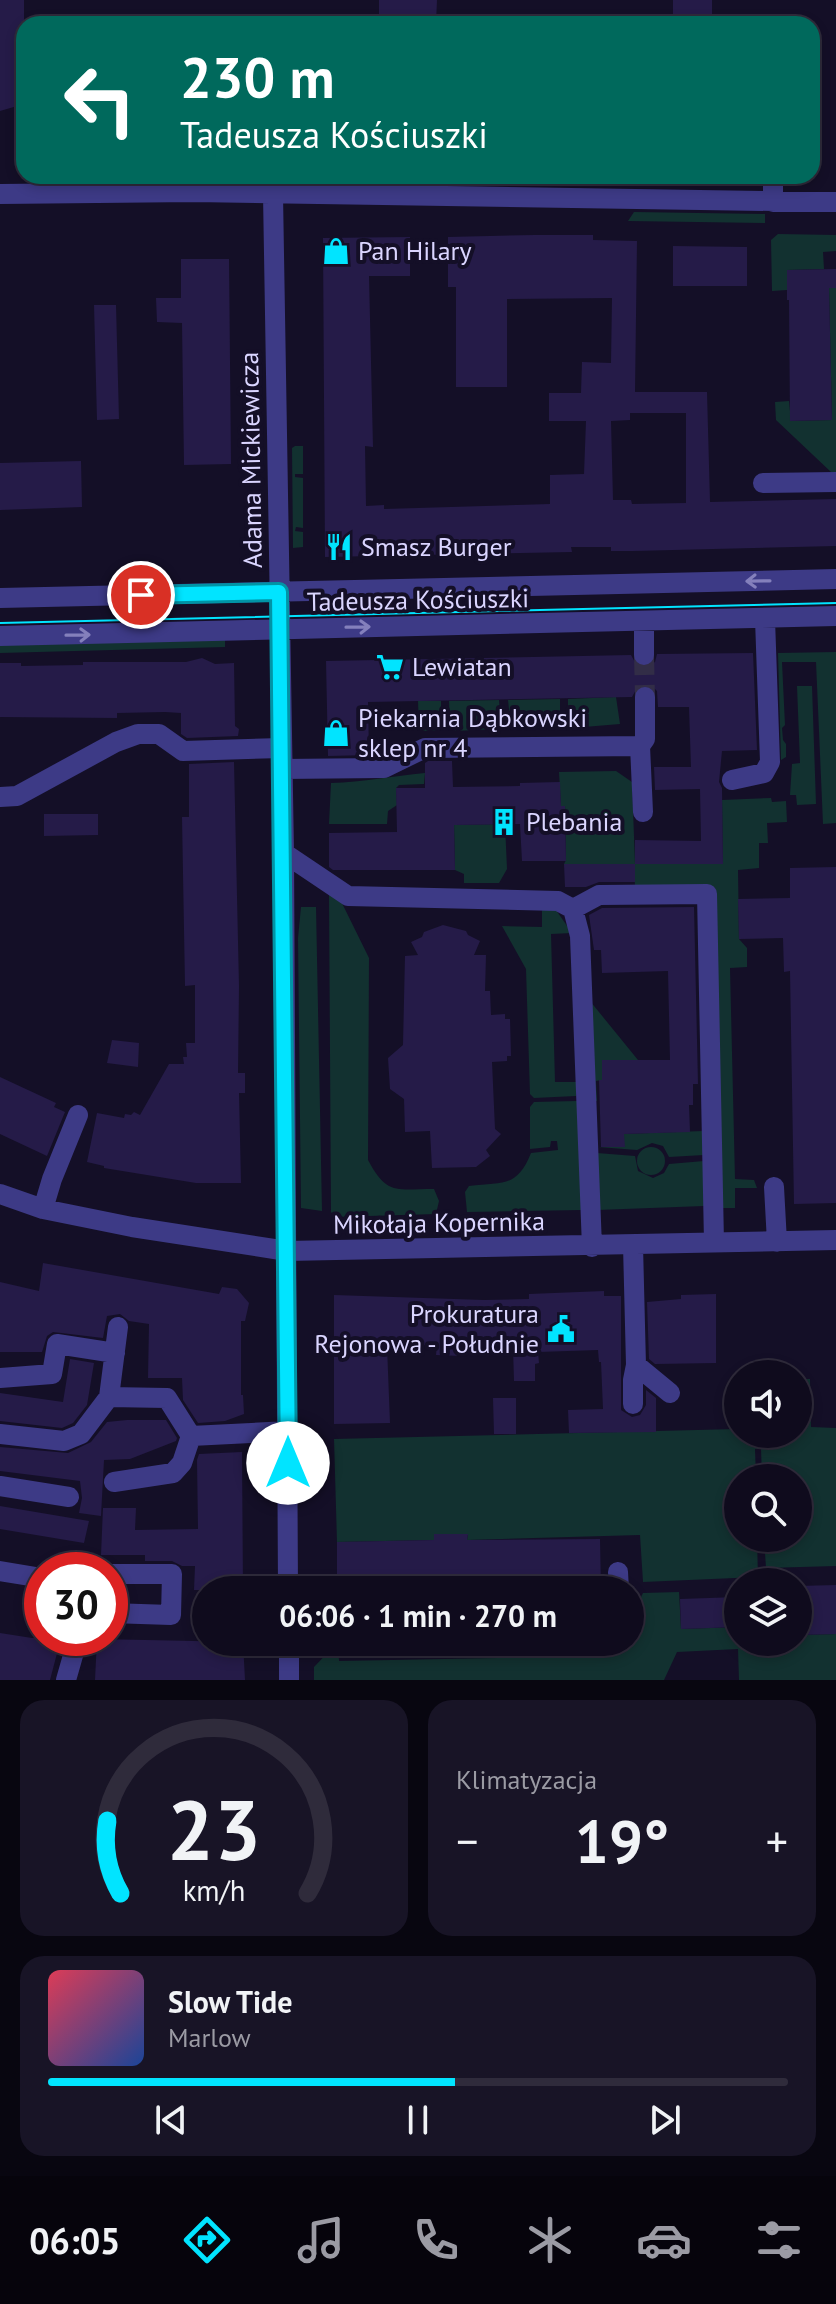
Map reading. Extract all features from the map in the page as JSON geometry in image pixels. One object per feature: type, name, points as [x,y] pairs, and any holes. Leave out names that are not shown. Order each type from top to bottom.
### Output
[{"type":"street","points":[[773,184],[773,202]]},
{"type":"street","points":[[0,194],[273,194],[836,202]]},
{"type":"street","name":"Adama Mickiewicza","points":[[273,194],[284,853],[288,1576]]},
{"type":"street","points":[[763,483],[836,482]]},
{"type":"street","name":"Tadeusza Kościuszki","points":[[0,598],[836,579]]},
{"type":"street","name":"Tadeusza Kościuszki","points":[[0,636],[836,616]]},
{"type":"street","points":[[732,780],[764,773],[770,762],[765,619]]},
{"type":"street","points":[[644,622],[644,655]]},
{"type":"street","points":[[643,812],[640,746],[645,739],[645,697]]},
{"type":"street","points":[[0,797],[17,796],[116,742],[138,734],[159,734],[183,751],[281,748]]},
{"type":"street","points":[[281,769],[384,768],[425,748],[640,746]]},
{"type":"street","points":[[284,853],[348,896],[558,901],[573,909],[580,936],[592,1247]]},
{"type":"street","points":[[573,909],[599,895],[707,894],[714,1242]]},
{"type":"street","points":[[43,1209],[78,1115]]},
{"type":"street","points":[[774,1187],[777,1242]]},
{"type":"street","name":"Mikołaja Kopernika","points":[[0,1194],[43,1209],[132,1227],[287,1251],[836,1240]]},
{"type":"street","points":[[633,1245],[636,1365],[633,1404]]},
{"type":"street","points":[[0,1434],[64,1441],[81,1434],[109,1397],[118,1327]]},
{"type":"street","points":[[0,1378],[52,1374],[57,1344],[115,1353]]},
{"type":"street","points":[[636,1365],[670,1393]]},
{"type":"street","points":[[109,1397],[167,1398],[191,1436]]},
{"type":"street","points":[[191,1436],[288,1431]]},
{"type":"street","points":[[114,1482],[173,1473],[182,1463],[191,1436]]},
{"type":"street","points":[[0,1486],[69,1497]]},
{"type":"street","points":[[0,1571],[24,1575]]},
{"type":"street","points":[[128,1574],[172,1574],[171,1615],[128,1614]]},
{"type":"street","points":[[66,1680],[73,1656]]},
{"type":"street","points":[[289,1656],[289,1680]]},
{"type":"green space","points":[[634,212],[765,214],[765,223],[628,221]]},
{"type":"green space","points":[[778,234],[836,235],[836,251],[823,252],[824,269],[787,270],[787,290],[772,291],[771,240]]},
{"type":"green space","points":[[829,288],[836,288],[836,472],[831,472],[776,420],[775,402],[789,401],[791,421],[832,420]]},
{"type":"green space","points":[[303,446],[303,474],[295,474],[295,477],[303,478],[303,528],[296,527],[295,531],[303,532],[303,547],[293,548],[292,448]]},
{"type":"green space","points":[[225,640],[225,647],[0,653],[0,645]]},
{"type":"green space","points":[[836,652],[836,823],[823,824],[816,662],[782,662],[785,725],[782,728],[786,757],[781,760],[778,653]]},
{"type":"green space","points":[[797,686],[812,686],[816,804],[797,805],[796,795],[790,795],[792,764],[800,763]]},
{"type":"green space","points":[[616,697],[620,724],[572,728],[568,720],[568,699]]},
{"type":"green space","points":[[560,699],[560,728],[511,728],[508,700]]},
{"type":"green space","points":[[499,700],[501,725],[498,729],[454,731],[450,728],[449,701]]},
{"type":"green space","points":[[418,701],[441,701],[441,730],[423,731],[419,728]]},
{"type":"green space","points":[[616,771],[632,782],[635,864],[723,864],[722,800],[771,798],[772,802],[786,801],[787,822],[767,823],[768,843],[759,843],[759,868],[738,870],[739,939],[747,948],[747,967],[730,968],[735,1179],[754,1180],[757,1188],[735,1188],[735,1208],[722,1208],[718,1203],[716,891],[714,887],[635,887],[634,864],[564,864],[565,807],[561,806],[559,772]]},
{"type":"green space","points":[[425,773],[424,784],[399,785],[396,788],[397,805],[388,811],[387,824],[329,824],[331,783]]},
{"type":"green space","points":[[505,824],[507,869],[499,883],[464,883],[464,874],[455,870],[454,825]]},
{"type":"green space","points":[[329,894],[338,895],[369,958],[368,1160],[387,1185],[402,1189],[434,1189],[439,1201],[436,1214],[335,1217],[331,1212]]},
{"type":"green space","points":[[301,907],[316,907],[322,1211],[301,1208],[298,938]]},
{"type":"green space","points":[[542,910],[556,910],[572,933],[551,934],[555,1082],[577,1082],[576,1096],[534,1098],[530,1094],[526,969],[502,926],[542,927]]},
{"type":"green space","points":[[590,1001],[638,1060],[602,1060],[602,1080],[596,1081],[597,1101],[590,1101]]},
{"type":"green space","points":[[577,1101],[582,1210],[467,1212],[465,1192],[469,1186],[508,1181],[520,1172],[531,1153],[558,1150],[557,1141],[551,1141],[550,1147],[530,1149],[530,1107],[534,1102]]},
{"type":"green space","points":[[703,1131],[704,1155],[669,1157],[663,1146],[652,1143],[637,1150],[598,1147],[624,1147],[624,1134]]},
{"type":"green space","points":[[651,1147],[661,1151],[665,1161],[661,1171],[651,1175],[641,1171],[637,1161],[641,1151]]},
{"type":"green space","points":[[597,1153],[635,1156],[638,1171],[653,1178],[664,1173],[669,1164],[704,1161],[704,1206],[597,1210]]},
{"type":"green space","points":[[812,1427],[836,1428],[836,1566],[766,1568],[765,1552],[812,1552],[812,1464],[762,1464],[761,1449],[755,1449],[756,1464],[724,1464],[724,1552],[757,1552],[758,1568],[724,1568],[724,1578],[644,1582],[640,1535],[467,1540],[468,1535],[434,1534],[434,1540],[337,1542],[334,1439],[724,1429],[724,1448],[812,1448]]},
{"type":"green space","points":[[679,1592],[681,1629],[724,1627],[724,1650],[677,1652],[664,1680],[314,1680],[314,1667],[325,1656],[339,1656],[339,1661],[644,1656],[644,1593]]},
{"type":"green space","points":[[836,1634],[836,1680],[739,1680],[738,1656],[812,1656],[812,1635]]},
{"type":"building","points":[[0,0],[24,0],[24,16],[16,16],[16,106],[0,111]]},
{"type":"building","points":[[379,0],[437,0],[436,16],[379,16]]},
{"type":"building","points":[[673,0],[712,0],[712,16],[673,16]]},
{"type":"building","points":[[593,235],[593,240],[637,241],[635,392],[707,392],[710,502],[836,499],[836,546],[633,551],[611,551],[611,547],[571,547],[572,552],[325,557],[323,238],[410,237],[410,276],[369,276],[373,447],[365,446],[366,506],[384,505],[384,509],[550,504],[550,475],[584,474],[586,421],[549,421],[549,393],[581,393],[582,362],[611,363],[612,298],[507,299],[507,387],[456,387],[456,287],[448,287],[448,237]],"holes":[[[630,413],[686,413],[686,503],[632,504],[631,500],[613,500],[611,421],[630,420]]]},
{"type":"building","points":[[673,246],[747,247],[747,286],[673,286]]},
{"type":"building","points":[[181,259],[229,259],[231,464],[184,465],[182,323],[157,322],[156,298],[181,298]]},
{"type":"building","points":[[836,269],[836,288],[829,288],[832,420],[790,421],[787,270]]},
{"type":"building","points":[[94,305],[116,305],[119,419],[97,420]]},
{"type":"building","points":[[81,461],[82,507],[0,510],[0,463]]},
{"type":"building","points":[[753,653],[757,750],[722,751],[719,782],[722,788],[723,864],[635,864],[635,840],[701,841],[700,789],[655,790],[654,767],[691,767],[689,707],[658,707],[657,691],[651,685],[638,686],[632,697],[368,702],[369,755],[328,756],[326,661],[631,655],[637,666],[645,668],[655,662],[657,654]]},
{"type":"building","points":[[202,658],[215,664],[234,663],[235,726],[239,729],[238,736],[187,738],[181,734],[181,713],[117,713],[117,718],[0,717],[0,663],[21,663],[21,666],[83,665],[83,662],[186,662]]},
{"type":"building","points":[[452,761],[453,787],[560,782],[561,806],[565,806],[566,861],[522,861],[520,824],[454,825],[455,870],[333,870],[329,867],[329,833],[397,832],[396,788],[425,788],[425,763]]},
{"type":"building","points":[[234,762],[238,1073],[245,1073],[245,1093],[239,1093],[241,1183],[196,1183],[104,1168],[87,1162],[97,1113],[124,1118],[125,1114],[134,1112],[140,1115],[169,1064],[184,1064],[186,1043],[195,1043],[195,985],[185,986],[182,817],[189,817],[189,764]]},
{"type":"building","points":[[44,814],[98,814],[98,835],[44,836]]},
{"type":"building","points":[[564,864],[635,864],[635,882],[599,882],[586,887],[565,887]]},
{"type":"building","points":[[836,867],[836,1203],[794,1204],[790,971],[784,972],[783,938],[739,939],[738,899],[790,898],[790,868]]},
{"type":"building","points":[[694,907],[698,1084],[693,1084],[693,1105],[689,1105],[690,1132],[624,1134],[625,1147],[601,1147],[599,1080],[602,1080],[602,1060],[670,1060],[668,971],[602,973],[601,950],[594,950],[589,915],[602,908]]},
{"type":"building","points":[[443,925],[466,931],[480,941],[474,955],[486,955],[485,991],[490,991],[491,1015],[505,1014],[505,1019],[510,1019],[511,1056],[507,1056],[507,1061],[492,1062],[495,1129],[501,1134],[486,1150],[490,1156],[476,1167],[432,1168],[430,1131],[405,1132],[404,1099],[390,1089],[388,1058],[403,1045],[405,956],[418,955],[411,942],[422,937],[424,932]]},
{"type":"building","points":[[112,1040],[139,1043],[138,1067],[107,1063]]},
{"type":"building","points":[[0,1077],[56,1103],[54,1107],[65,1112],[47,1156],[0,1134]]},
{"type":"building","points":[[43,1263],[219,1294],[222,1287],[237,1289],[249,1303],[245,1321],[241,1321],[244,1414],[225,1421],[198,1423],[183,1400],[182,1378],[148,1378],[149,1324],[129,1321],[120,1314],[107,1316],[103,1338],[53,1332],[47,1336],[42,1352],[0,1352],[0,1282],[39,1291]]},
{"type":"building","points":[[604,1291],[604,1296],[621,1296],[621,1410],[632,1417],[640,1415],[646,1405],[646,1390],[656,1398],[656,1432],[569,1433],[568,1410],[603,1409],[598,1350],[538,1352],[535,1381],[514,1381],[513,1348],[500,1349],[500,1346],[461,1347],[461,1356],[436,1355],[437,1345],[387,1346],[390,1423],[334,1424],[334,1295],[484,1300],[529,1299],[529,1294]]},
{"type":"building","points":[[716,1294],[716,1363],[655,1364],[649,1359],[647,1302],[681,1299],[681,1295]]},
{"type":"building","points":[[70,1359],[94,1363],[87,1405],[73,1423],[62,1428],[0,1421],[0,1393],[63,1402]]},
{"type":"building","points":[[493,1398],[516,1398],[516,1434],[494,1434]]},
{"type":"building","points":[[166,1420],[177,1438],[130,1459],[104,1460],[101,1516],[79,1513],[82,1498],[80,1481],[0,1471],[0,1447],[68,1453],[91,1442],[107,1422]]},
{"type":"building","points":[[242,1452],[243,1576],[195,1576],[195,1566],[182,1566],[172,1561],[145,1561],[145,1555],[128,1555],[128,1552],[101,1552],[103,1508],[136,1508],[135,1530],[198,1529],[199,1454]]},
{"type":"building","points":[[0,1506],[89,1521],[84,1543],[0,1529]]},
{"type":"building","points":[[434,1534],[468,1534],[467,1540],[600,1539],[601,1576],[337,1576],[337,1542],[434,1540]]},
{"type":"building","points":[[836,1585],[836,1634],[812,1635],[812,1586]]},
{"type":"building","points":[[724,1597],[724,1627],[681,1629],[680,1599]]},
{"type":"building","points":[[0,1633],[24,1637],[24,1656],[56,1656],[50,1680],[0,1680]]},
{"type":"building","points":[[128,1640],[192,1641],[192,1656],[244,1656],[245,1680],[95,1680],[96,1656],[128,1656]]},
{"type":"tunnel","points":[[644,655],[645,697]]},
{"type":"tram line","points":[[0,623],[836,603]]},
{"type":"place","name":"Pan Hilary","points":[[336,251]]},
{"type":"place","name":"Smasz Burger","points":[[339,547]]},
{"type":"place","name":"Lewiatan","points":[[390,667]]},
{"type":"place","name":"Piekarnia Dąbkowski sklep nr 4","points":[[336,733]]},
{"type":"place","name":"Plebania","points":[[504,822]]},
{"type":"place","name":"Prokuratura Rejonowa - Południe","points":[[561,1329]]},
{"type":"route","points":[[141,595],[279,592],[288,1463]]}]
